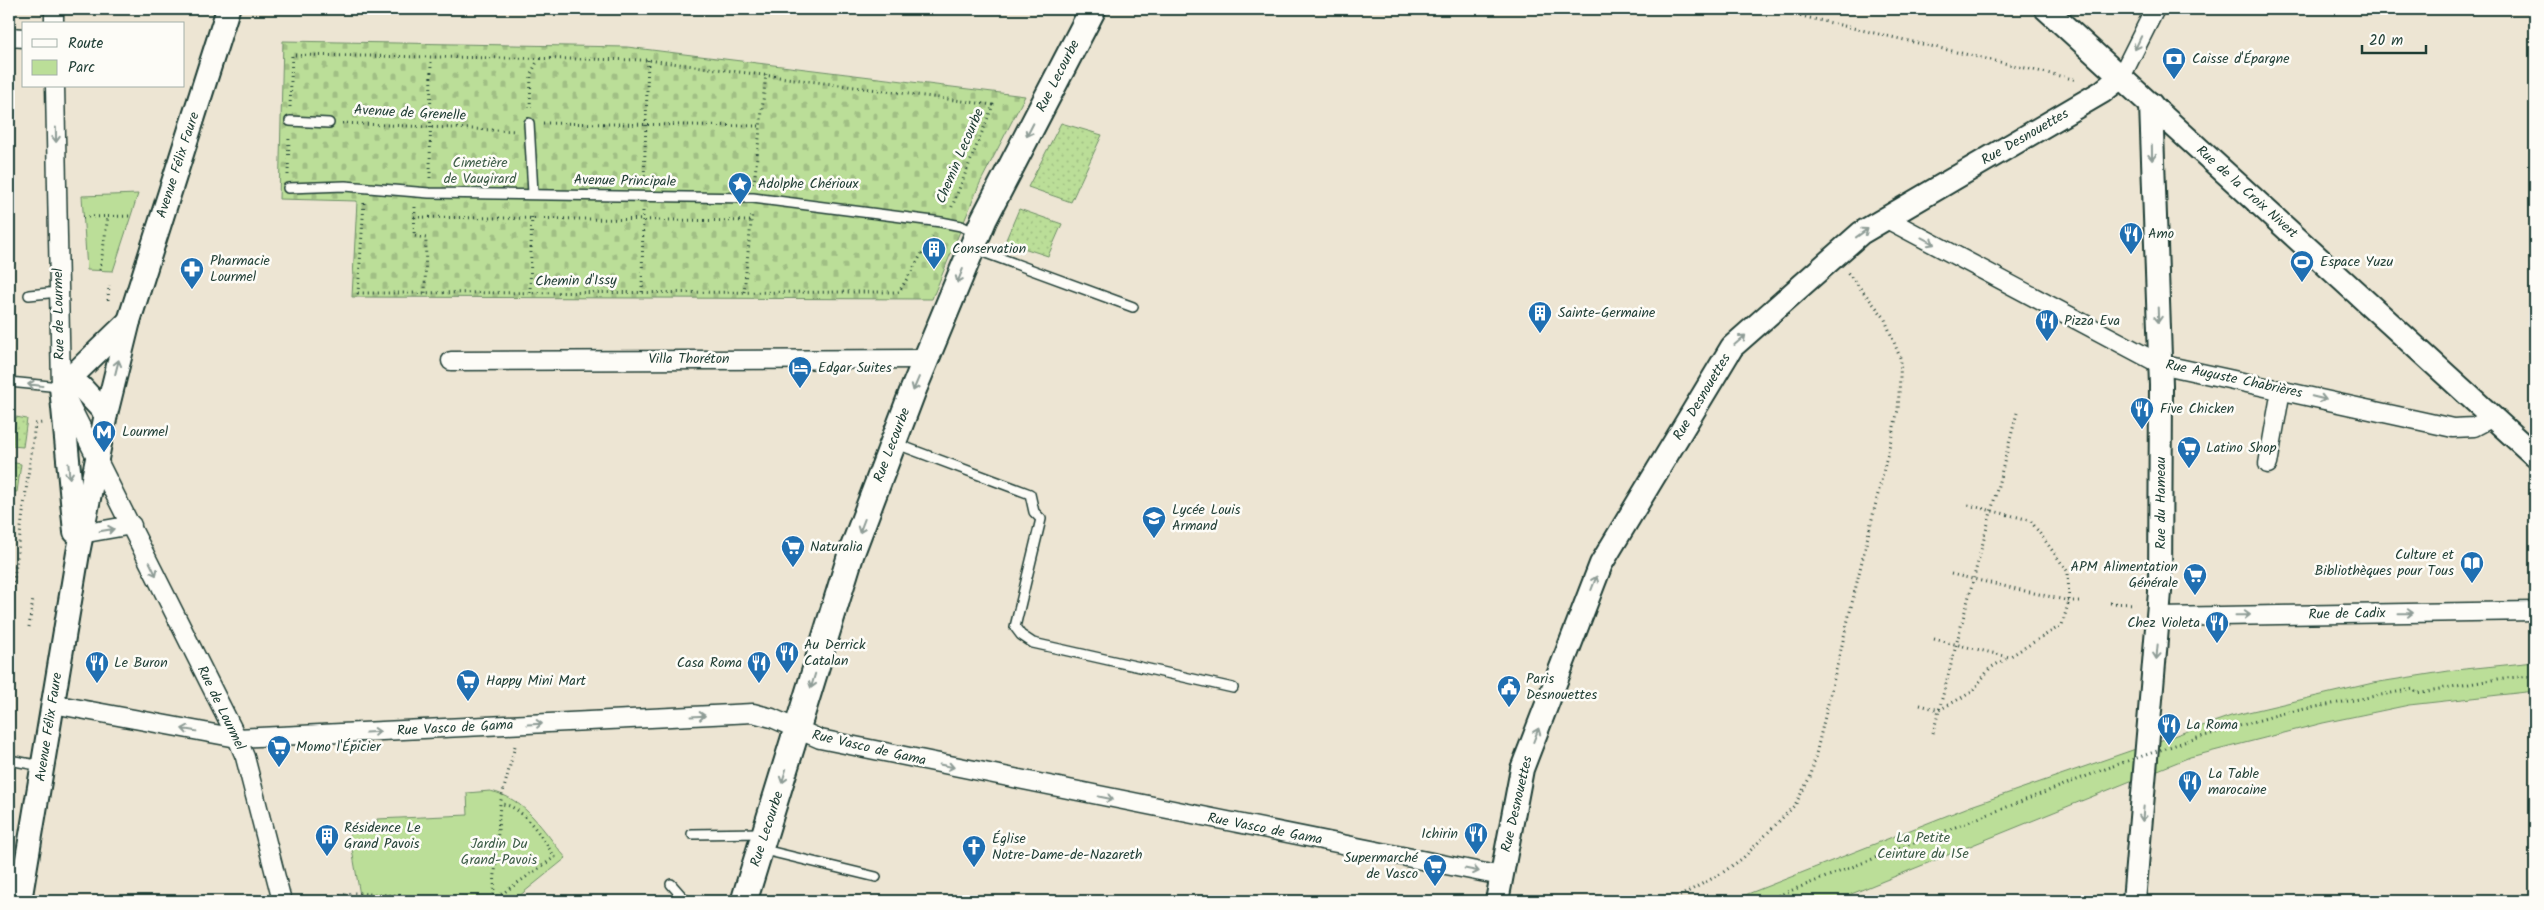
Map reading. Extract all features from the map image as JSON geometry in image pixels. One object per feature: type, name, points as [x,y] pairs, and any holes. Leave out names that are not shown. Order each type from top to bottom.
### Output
[{"type":"main road","name":"Rue Lecourbe","points":[[744,901],[851,554],[926,359],[970,236],[1093,9]]},
{"type":"street","points":[[54,9],[54,22]]},
{"type":"street","name":"Avenue Félix Faure","points":[[20,901],[17,869],[42,766],[80,543],[106,414],[129,321],[228,9]]},
{"type":"street","name":"Rue de la Croix Nivert","points":[[2046,9],[2535,456]]},
{"type":"street","name":"Rue Desnouettes","points":[[1497,901],[1522,769],[1601,564],[1732,347],[1861,233],[2102,92],[2121,77],[2155,9]]},
{"type":"street","points":[[9,37],[22,38]]},
{"type":"street","name":"Rue de Lourmel","points":[[55,88],[61,387],[132,525],[237,738],[245,757],[282,901]]},
{"type":"street","name":"Rue du Hameau","points":[[2134,901],[2160,617],[2160,364],[2151,104]]},
{"type":"street","name":"Rue Auguste Chabrières","points":[[1885,218],[2160,364],[2453,428],[2474,427],[2493,417]]},
{"type":"street","name":"Avenue Félix Faure","points":[[80,543],[61,387],[129,321]]},
{"type":"street","name":"Villa Thoréton","points":[[451,361],[926,359]]},
{"type":"street","points":[[61,387],[81,387],[106,414]]},
{"type":"street","points":[[2268,464],[2281,390]]},
{"type":"street","points":[[80,543],[132,525]]},
{"type":"street","name":"Rue de Cadix","points":[[2160,617],[2535,611]]},
{"type":"street","name":"Rue Vasco de Gama","points":[[53,704],[237,738],[753,713],[772,718],[820,739],[1501,876]]},
{"type":"lane","points":[[290,121],[329,123]]},
{"type":"lane","points":[[529,128],[533,193]]},
{"type":"lane","name":"Avenue Principale","points":[[288,188],[344,186],[365,190],[429,193],[533,193],[753,198],[941,222],[1133,307]]},
{"type":"lane","points":[[29,295],[58,292]]},
{"type":"lane","points":[[9,382],[61,387]]},
{"type":"lane","points":[[893,443],[1030,494],[1034,512],[1041,519],[1015,627],[1021,635],[1032,643],[1233,688]]},
{"type":"lane","points":[[9,760],[42,766]]},
{"type":"lane","points":[[692,834],[763,841],[876,877]]},
{"type":"lane","points":[[671,884],[686,901]]},
{"type":"path","points":[[1771,9],[2082,81]]},
{"type":"path","points":[[292,55],[538,60],[648,60],[643,195],[642,292]]},
{"type":"path","points":[[429,193],[431,127],[430,58]]},
{"type":"path","points":[[529,128],[532,74],[538,60]]},
{"type":"path","name":"Chemin Lecourbe","points":[[648,60],[993,104],[952,207],[899,292]]},
{"type":"path","name":"Avenue de Grenelle","points":[[329,123],[529,128],[646,125],[760,126]]},
{"type":"path","name":"Chemin d'Issy","points":[[365,190],[358,293],[899,292]]},
{"type":"path","points":[[417,191],[414,236],[426,238],[425,293]]},
{"type":"path","points":[[530,293],[533,193]]},
{"type":"path","points":[[100,270],[108,216]]},
{"type":"path","points":[[84,217],[131,216]]},
{"type":"path","points":[[414,217],[751,220]]},
{"type":"path","points":[[1671,901],[1722,873],[1743,858],[1795,805],[1811,775],[1898,410],[1901,360],[1884,317],[1835,256]]},
{"type":"path","points":[[108,300],[109,285]]},
{"type":"path","points":[[1933,733],[2017,413]]},
{"type":"path","points":[[9,617],[35,424],[44,422]]},
{"type":"path","points":[[1920,705],[1939,710],[1972,692],[1990,668],[2062,625],[2070,601],[2068,572],[2030,520],[1968,505]]},
{"type":"path","points":[[1950,574],[2070,601],[2081,601]]},
{"type":"path","points":[[29,627],[33,599]]},
{"type":"path","points":[[2110,603],[2135,604]]},
{"type":"path","points":[[1934,639],[2009,657]]},
{"type":"path","points":[[1764,901],[2113,766],[2187,741],[2284,713],[2413,689],[2416,693],[2504,678],[2535,676]]},
{"type":"path","points":[[493,901],[500,804],[514,750],[518,725]]},
{"type":"path","points":[[310,901],[354,893],[493,901],[555,857],[527,818],[505,804],[500,804]]},
{"type":"green space","name":"Cimetière de Vaugirard","points":[[283,41],[627,47],[1025,96],[980,183],[932,299],[352,297],[357,201],[279,199]]},
{"type":"green space","points":[[1061,123],[1102,135],[1071,202],[1028,187]]},
{"type":"green space","points":[[138,194],[113,271],[87,270],[82,196]]},
{"type":"green space","points":[[1019,209],[1062,224],[1048,256],[1005,242]]},
{"type":"green space","points":[[16,417],[27,419],[23,447],[12,446]]},
{"type":"green space","points":[[9,462],[21,464],[17,492],[9,491]]},
{"type":"green space","name":"La Petite Ceinture du 15e","points":[[2535,662],[2535,691],[2409,705],[2323,723],[2190,757],[1834,901],[1730,901],[1971,806],[2231,716],[2373,683],[2455,670]]},
{"type":"green space","name":"Jardin Du Grand-Pavois","points":[[490,791],[503,795],[524,808],[566,858],[513,901],[361,901],[349,832],[378,831],[377,819],[468,815],[467,793]]},
{"type":"place","name":"Caisse d'Épargne","points":[[2174,80]]},
{"type":"place","name":"Adolphe Chérioux","points":[[740,205]]},
{"type":"place","name":"Amo","points":[[2131,255]]},
{"type":"place","name":"Conservation","points":[[934,270]]},
{"type":"place","name":"Espace Yuzu","points":[[2302,283]]},
{"type":"place","name":"Pharmacie Lourmel","points":[[192,290]]},
{"type":"place","name":"Sainte-Germaine","points":[[1540,334]]},
{"type":"place","name":"Pizza Eva","points":[[2047,342]]},
{"type":"place","name":"Edgar Suites","points":[[800,389]]},
{"type":"place","name":"Five Chicken","points":[[2142,430]]},
{"type":"place","name":"Lourmel","points":[[104,453]]},
{"type":"place","name":"Latino Shop","points":[[2189,469]]},
{"type":"place","name":"Lycée Louis Armand","points":[[1154,539]]},
{"type":"place","name":"Naturalia","points":[[793,568]]},
{"type":"place","name":"Culture et Bibliothèques pour Tous","points":[[2472,584]]},
{"type":"place","name":"APM Alimentation Générale","points":[[2195,596]]},
{"type":"place","name":"Chez Violeta","points":[[2217,644]]},
{"type":"place","name":"Au Derrick Catalan","points":[[787,674]]},
{"type":"place","name":"Le Buron","points":[[97,684]]},
{"type":"place","name":"Casa Roma","points":[[759,684]]},
{"type":"place","name":"Happy Mini Mart","points":[[468,702]]},
{"type":"place","name":"Paris Desnouettes","points":[[1509,708]]},
{"type":"place","name":"La Roma","points":[[2169,746]]},
{"type":"place","name":"Momo l'Épicier","points":[[279,768]]},
{"type":"place","name":"La Table marocaine","points":[[2190,803]]},
{"type":"place","name":"Ichirin","points":[[1476,855]]},
{"type":"place","name":"Résidence Le Grand Pavois","points":[[327,857]]},
{"type":"place","name":"Église Notre-Dame-de-Nazareth","points":[[974,868]]},
{"type":"place","name":"Supermarché de Vasco","points":[[1435,887]]}]
